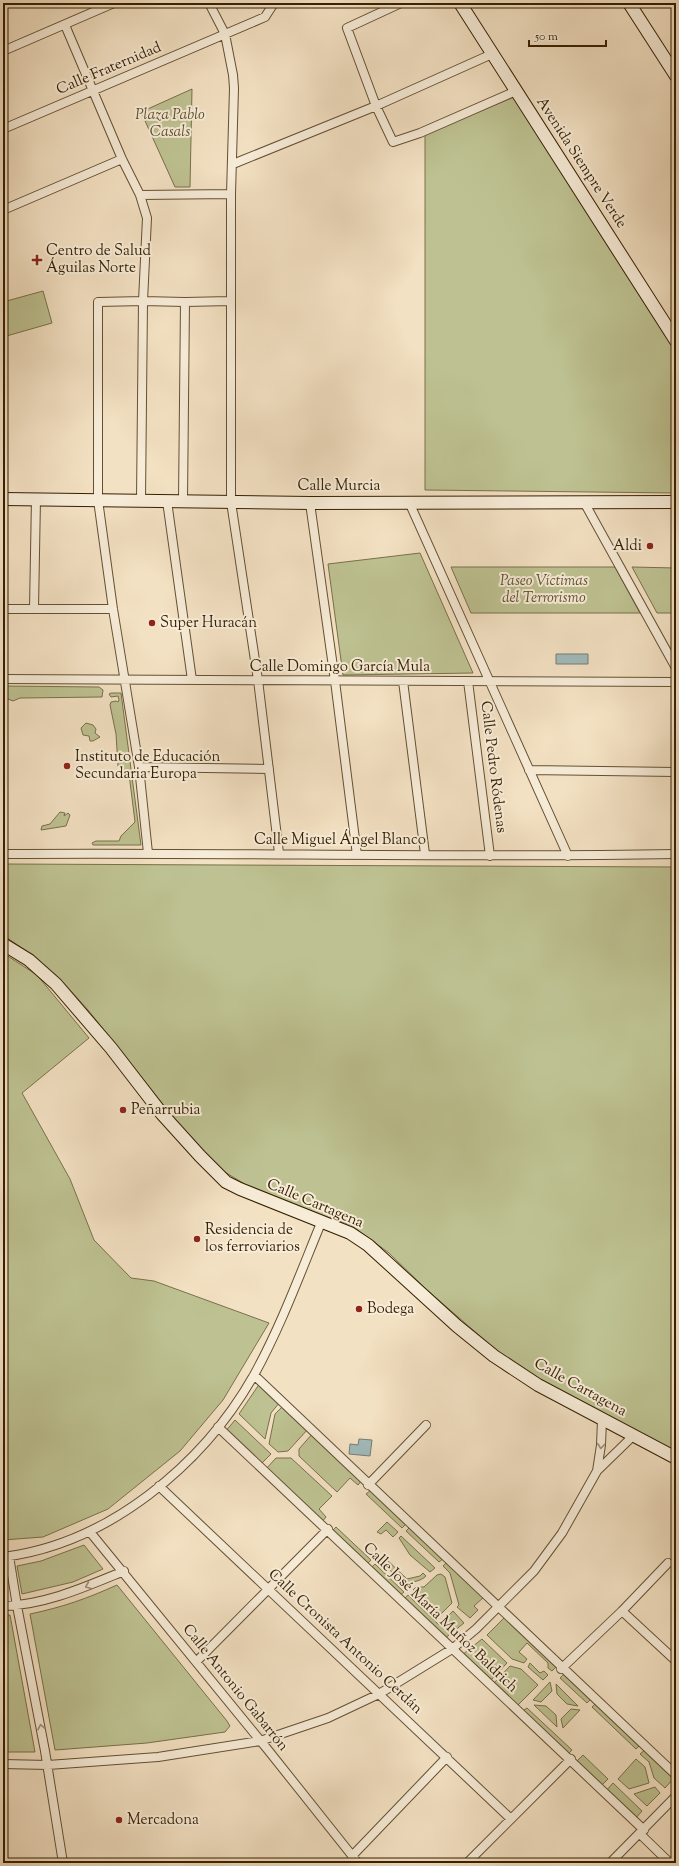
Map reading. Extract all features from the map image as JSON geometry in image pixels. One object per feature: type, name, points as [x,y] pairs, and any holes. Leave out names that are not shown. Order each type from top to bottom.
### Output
[{"type":"street","points":[[3,51],[114,3]]},
{"type":"street","points":[[209,3],[225,34],[234,82],[231,194],[231,502],[258,680],[280,853]]},
{"type":"street","name":"Calle Fraternidad","points":[[3,129],[265,17],[274,3]]},
{"type":"street","points":[[402,3],[347,28],[376,106],[393,142],[420,133],[516,91]]},
{"type":"street","name":"Avenida Siempre Verde","points":[[460,3],[676,341]]},
{"type":"street","points":[[629,3],[676,76]]},
{"type":"street","points":[[65,25],[122,159],[140,195],[147,218],[143,301],[141,500]]},
{"type":"street","points":[[233,164],[376,106],[492,54]]},
{"type":"street","points":[[3,210],[122,159]]},
{"type":"street","points":[[140,195],[231,194]]},
{"type":"street","points":[[148,853],[139,767],[113,609],[98,500],[98,302],[231,301]]},
{"type":"street","points":[[183,501],[185,302]]},
{"type":"street","name":"Calle Murcia","points":[[3,498],[310,503],[676,502]]},
{"type":"street","points":[[34,609],[36,498]]},
{"type":"street","points":[[167,500],[192,680]]},
{"type":"street","points":[[410,502],[568,856]]},
{"type":"street","points":[[584,502],[676,668]]},
{"type":"street","points":[[310,503],[336,681],[358,855]]},
{"type":"street","points":[[3,609],[113,609]]},
{"type":"street","name":"Calle Domingo García Mula","points":[[3,679],[676,682]]},
{"type":"street","points":[[404,681],[425,854]]},
{"type":"street","name":"Calle Pedro Ródenas","points":[[468,681],[490,856]]},
{"type":"street","points":[[139,767],[269,769]]},
{"type":"street","points":[[529,770],[676,772]]},
{"type":"street","name":"Calle Miguel Ángel Blanco","points":[[3,854],[280,853],[490,856],[676,854]]},
{"type":"street","name":"Calle Cartagena","points":[[3,944],[29,960],[56,984],[111,1048],[162,1114],[226,1182],[321,1223],[350,1233],[368,1245],[452,1321],[494,1356],[538,1385],[676,1458]]},
{"type":"street","points":[[63,1863],[48,1765],[6,1556],[38,1551],[69,1541],[90,1532],[126,1511],[159,1486],[193,1455],[218,1427],[254,1375],[285,1311],[321,1223]]},
{"type":"street","points":[[254,1375],[562,1669],[676,1775]]},
{"type":"street","points":[[597,1471],[601,1445],[602,1420]]},
{"type":"street","points":[[369,1485],[426,1426]]},
{"type":"street","name":"Calle José María Muñoz Baldrich","points":[[218,1427],[602,1790],[670,1863]]},
{"type":"street","points":[[3,1764],[48,1765],[158,1757],[260,1740],[328,1718],[379,1694],[452,1649],[476,1629],[534,1571],[562,1533],[597,1471],[633,1436]]},
{"type":"street","name":"Calle Cronista Antonio Cerdán","points":[[159,1486],[511,1819]]},
{"type":"street","points":[[196,1662],[327,1529]]},
{"type":"street","name":"Calle Antonio Gabarrón","points":[[90,1532],[124,1571],[358,1863]]},
{"type":"street","points":[[562,1669],[622,1611],[668,1563]]},
{"type":"street","points":[[3,1606],[17,1606],[75,1592],[124,1571]]},
{"type":"street","points":[[622,1611],[676,1661]]},
{"type":"street","points":[[352,1856],[447,1757]]},
{"type":"street","points":[[467,1863],[570,1760]]},
{"type":"street","points":[[610,1863],[676,1796]]},
{"type":"green space","name":"Plaza Pablo Casals","points":[[192,89],[190,187],[175,187],[141,112]]},
{"type":"green space","points":[[514,97],[676,352],[676,493],[425,490],[425,134]]},
{"type":"green space","points":[[43,291],[52,323],[3,337],[3,302]]},
{"type":"green space","points":[[420,553],[473,673],[343,675],[328,564]]},
{"type":"green space","name":"Paseo Víctimas del Terrorismo","points":[[451,567],[615,567],[640,613],[471,613]]},
{"type":"green space","points":[[632,567],[676,568],[676,613],[657,613]]},
{"type":"green space","points":[[3,686],[99,687],[103,690],[102,697],[20,698],[13,701],[8,699],[3,694]]},
{"type":"green space","points":[[121,693],[141,845],[93,845],[92,843],[96,841],[119,841],[121,836],[135,822],[129,774],[123,774],[118,766],[116,734],[110,705],[111,702],[118,702],[119,700],[118,696],[111,697],[109,694]]},
{"type":"green space","points":[[86,723],[93,725],[96,729],[95,733],[100,737],[90,741],[89,736],[83,735],[81,728]]},
{"type":"green space","points":[[60,812],[65,813],[64,816],[68,813],[70,815],[66,826],[41,830],[42,826],[50,824]]},
{"type":"green space","points":[[3,864],[676,867],[676,1451],[546,1384],[503,1356],[427,1290],[389,1253],[351,1225],[297,1207],[248,1186],[223,1171],[197,1147],[88,1010],[62,981],[35,957],[3,935]]},
{"type":"green space","points":[[3,953],[37,975],[89,1038],[22,1093],[70,1179],[94,1240],[131,1278],[154,1281],[269,1323],[223,1400],[180,1451],[108,1509],[43,1537],[3,1540]]},
{"type":"green space","points":[[260,1383],[280,1402],[271,1413],[265,1439],[239,1414]]},
{"type":"green space","points":[[284,1405],[308,1429],[288,1451],[278,1452],[269,1444],[275,1414]]},
{"type":"green space","points":[[235,1420],[271,1454],[260,1465],[225,1432]]},
{"type":"green space","points":[[313,1433],[362,1480],[358,1485],[350,1478],[337,1492],[299,1456],[299,1449]]},
{"type":"green space","points":[[276,1458],[291,1458],[332,1496],[319,1509],[326,1517],[322,1522],[265,1470]]},
{"type":"green space","points":[[372,1489],[407,1523],[402,1528],[366,1494]]},
{"type":"green space","points":[[387,1522],[398,1532],[393,1537],[386,1530],[381,1534],[377,1532]]},
{"type":"green space","points":[[411,1526],[444,1558],[439,1562],[406,1531]]},
{"type":"green space","points":[[336,1527],[371,1560],[366,1565],[331,1532]]},
{"type":"green space","points":[[401,1536],[435,1568],[430,1572],[410,1555],[399,1538]]},
{"type":"green space","points":[[84,1545],[103,1569],[73,1582],[22,1594],[17,1566],[41,1561]]},
{"type":"green space","points":[[383,1556],[407,1579],[420,1576],[423,1573],[426,1576],[407,1586],[379,1560]]},
{"type":"green space","points":[[448,1561],[485,1596],[474,1606],[478,1610],[470,1618],[457,1607],[459,1605],[450,1573],[443,1566]]},
{"type":"green space","points":[[375,1564],[404,1592],[399,1596],[370,1569]]},
{"type":"green space","points":[[441,1574],[445,1577],[452,1603],[439,1616],[413,1590],[416,1587],[424,1587],[437,1575]]},
{"type":"green space","points":[[117,1585],[227,1721],[230,1726],[225,1732],[147,1743],[55,1750],[30,1614],[74,1602]]},
{"type":"green space","points":[[408,1595],[439,1625],[453,1611],[464,1623],[444,1639],[403,1600]]},
{"type":"green space","points":[[3,1615],[10,1615],[35,1752],[3,1752]]},
{"type":"green space","points":[[506,1616],[557,1666],[552,1671],[548,1668],[548,1663],[527,1643],[519,1652],[527,1659],[524,1663],[512,1659],[487,1635]]},
{"type":"green space","points":[[482,1639],[507,1663],[490,1681],[462,1655]]},
{"type":"green space","points":[[530,1663],[540,1673],[544,1671],[548,1675],[543,1680],[528,1667]]},
{"type":"green space","points":[[510,1666],[521,1669],[538,1685],[516,1707],[493,1684]]},
{"type":"green space","points":[[565,1673],[592,1698],[587,1703],[560,1678]]},
{"type":"green space","points":[[550,1682],[552,1691],[541,1702],[533,1700]]},
{"type":"green space","points":[[556,1684],[578,1706],[567,1704],[557,1694]]},
{"type":"green space","points":[[596,1703],[641,1744],[636,1749],[592,1707]]},
{"type":"green space","points":[[534,1705],[546,1706],[556,1715],[557,1727]]},
{"type":"green space","points":[[527,1708],[572,1750],[567,1755],[521,1712]]},
{"type":"green space","points":[[571,1709],[580,1710],[563,1728],[561,1719]]},
{"type":"green space","points":[[646,1749],[675,1777],[665,1788],[654,1778],[649,1762],[640,1754]]},
{"type":"green space","points":[[583,1755],[608,1779],[600,1787],[575,1763]]},
{"type":"green space","points":[[636,1759],[645,1767],[649,1783],[629,1789],[618,1779]]},
{"type":"green space","points":[[613,1783],[642,1811],[635,1819],[605,1792]]},
{"type":"green space","points":[[655,1787],[660,1793],[647,1806],[634,1794]]},
{"type":"water","points":[[556,654],[588,654],[588,664],[556,664]]},
{"type":"water","points":[[359,1439],[372,1440],[370,1456],[349,1454],[350,1444],[358,1445]]},
{"type":"place","name":"Centro de Salud Águilas Norte","points":[[37,260]]},
{"type":"place","name":"Aldi","points":[[650,546]]},
{"type":"place","name":"Super Huracán","points":[[152,623]]},
{"type":"place","name":"Instituto de Educación Secundaria Europa","points":[[67,766]]},
{"type":"place","name":"Peñarrubia","points":[[123,1110]]},
{"type":"place","name":"Residencia de los ferroviarios","points":[[197,1239]]},
{"type":"place","name":"Bodega","points":[[359,1309]]},
{"type":"place","name":"Mercadona","points":[[119,1820]]}]
